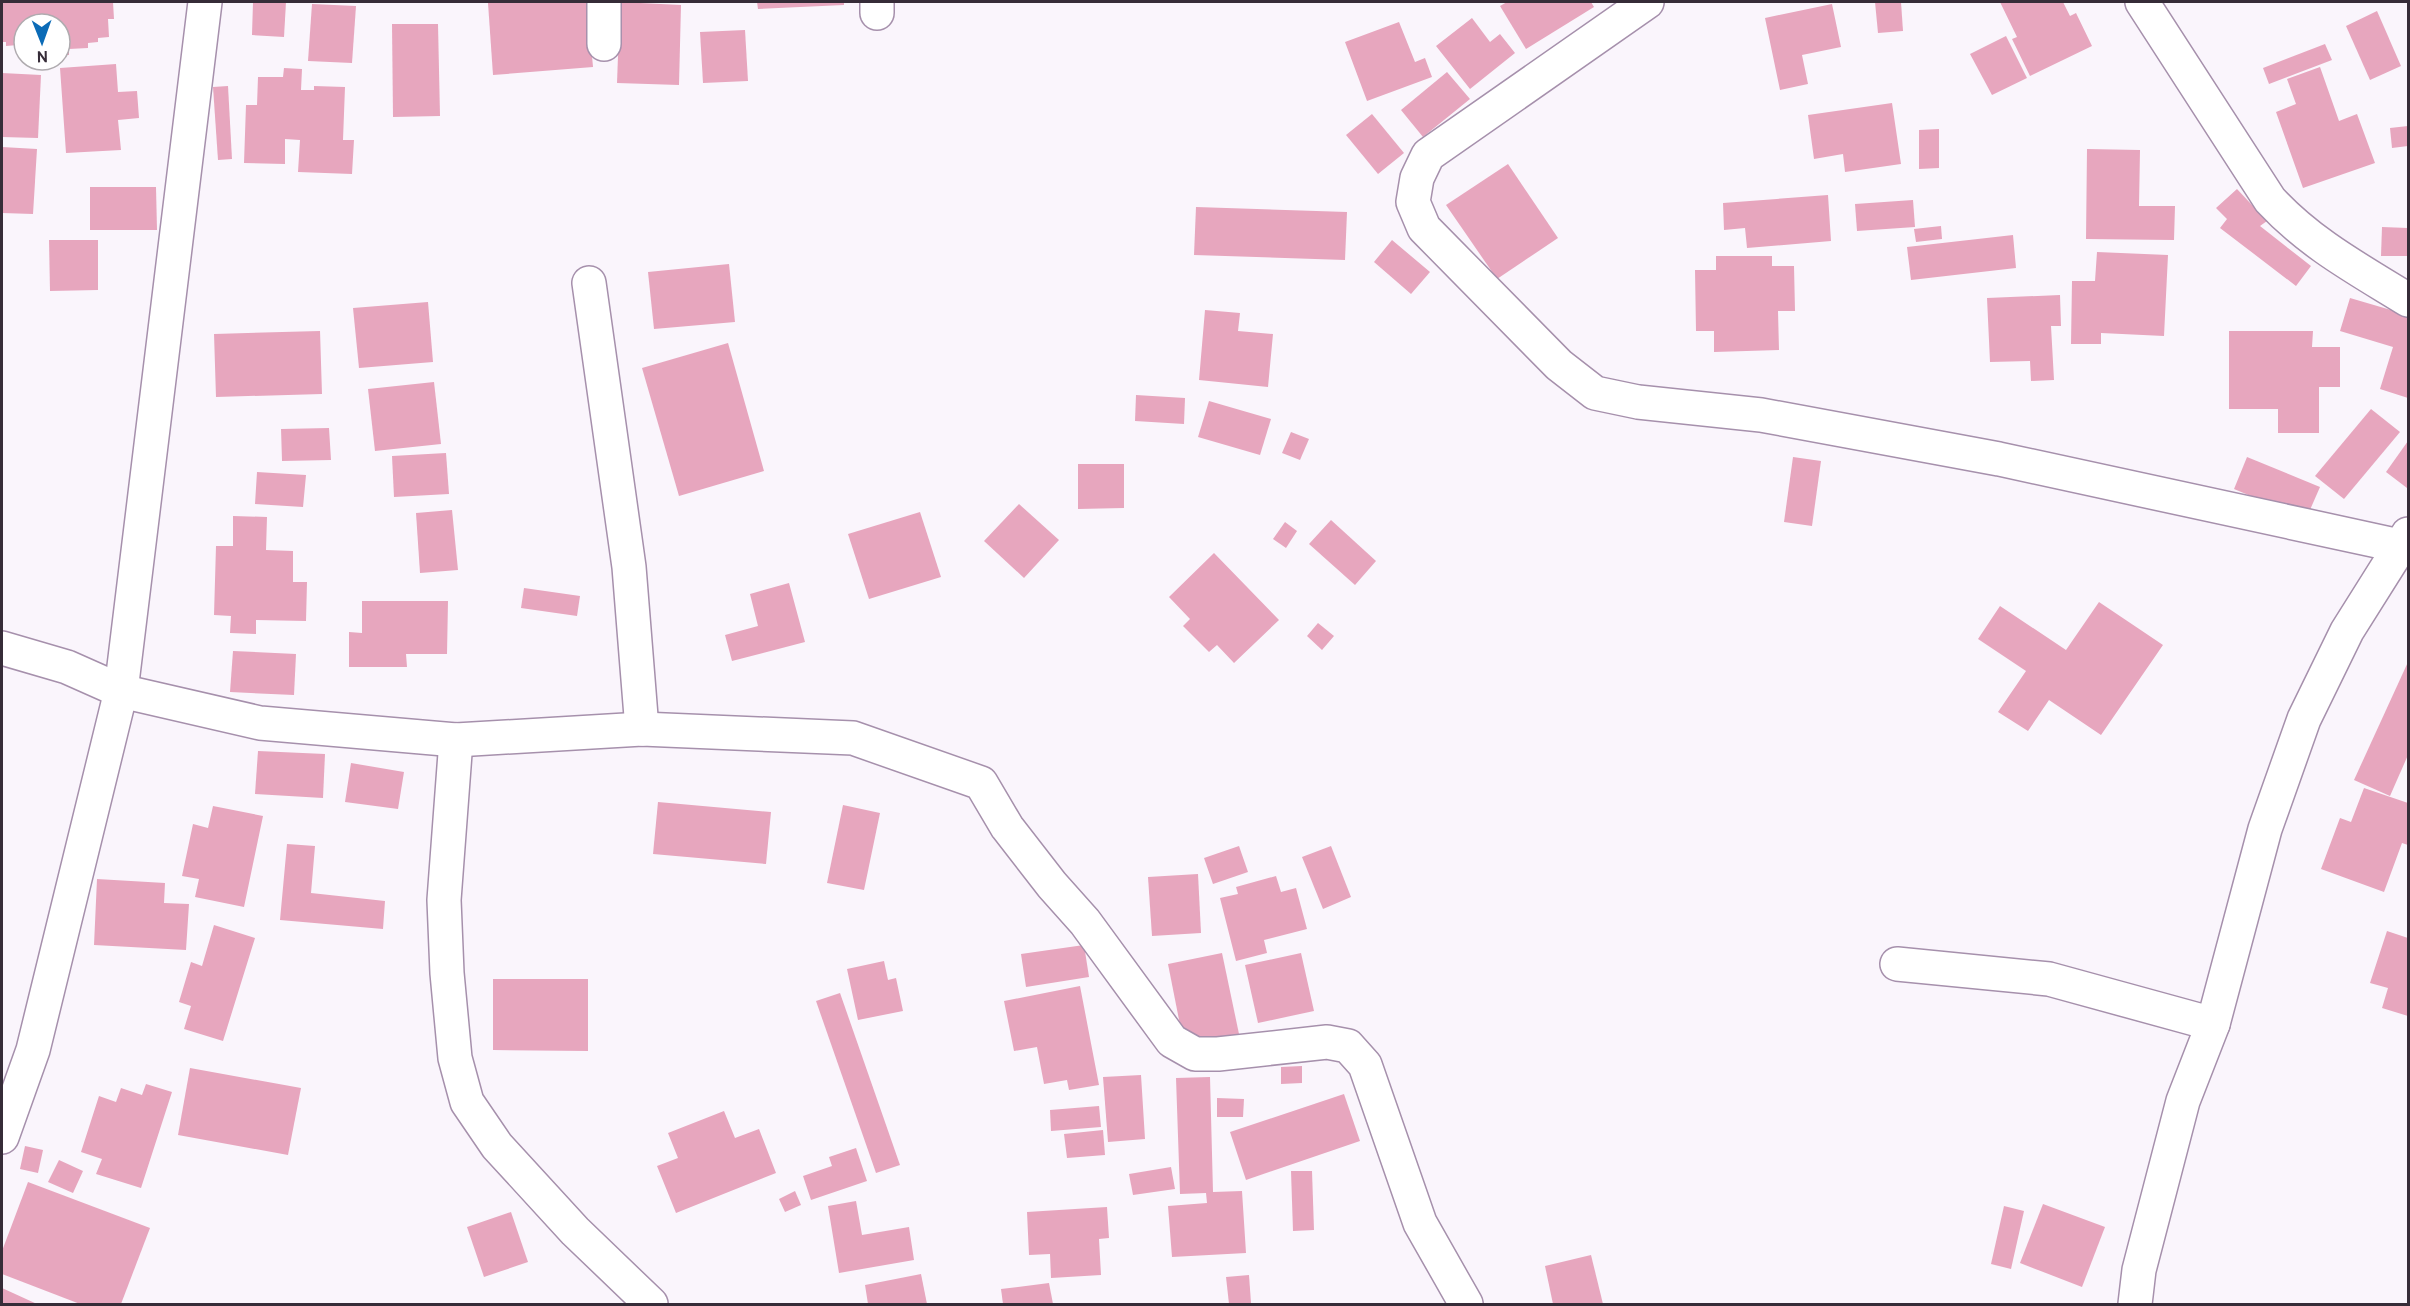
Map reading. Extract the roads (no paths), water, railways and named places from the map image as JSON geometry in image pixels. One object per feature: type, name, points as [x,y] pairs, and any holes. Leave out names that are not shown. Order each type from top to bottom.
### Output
[{"type":"street","points":[[2,1137],[33,1050],[121,691],[205,2]]},
{"type":"street","points":[[604,2],[604,44]]},
{"type":"street","points":[[1647,2],[1428,155],[1417,178],[1413,202],[1424,228],[1559,365],[1595,393],[1638,402],[1761,415],[1999,459],[2404,540],[2348,631],[2304,719],[2265,829],[2213,1024],[2183,1101],[2163,1171],[2139,1270],[2135,1305]]},
{"type":"street","points":[[2142,2],[2270,200],[2293,225],[2317,243],[2409,300]]},
{"type":"street","points":[[589,283],[629,567],[642,729]]},
{"type":"street","points":[[2,648],[67,667],[121,691],[260,723],[456,740],[642,729],[853,738],[981,783],[1007,827],[1052,885],[1085,922],[1172,1041],[1195,1054],[1218,1054],[1327,1042],[1348,1046],[1365,1065],[1420,1223],[1466,1305]]},
{"type":"street","points":[[456,740],[444,910],[455,1058],[467,1102],[497,1146],[575,1231],[651,1305]]},
{"type":"street","points":[[1897,964],[2049,979],[2213,1024]]}]
